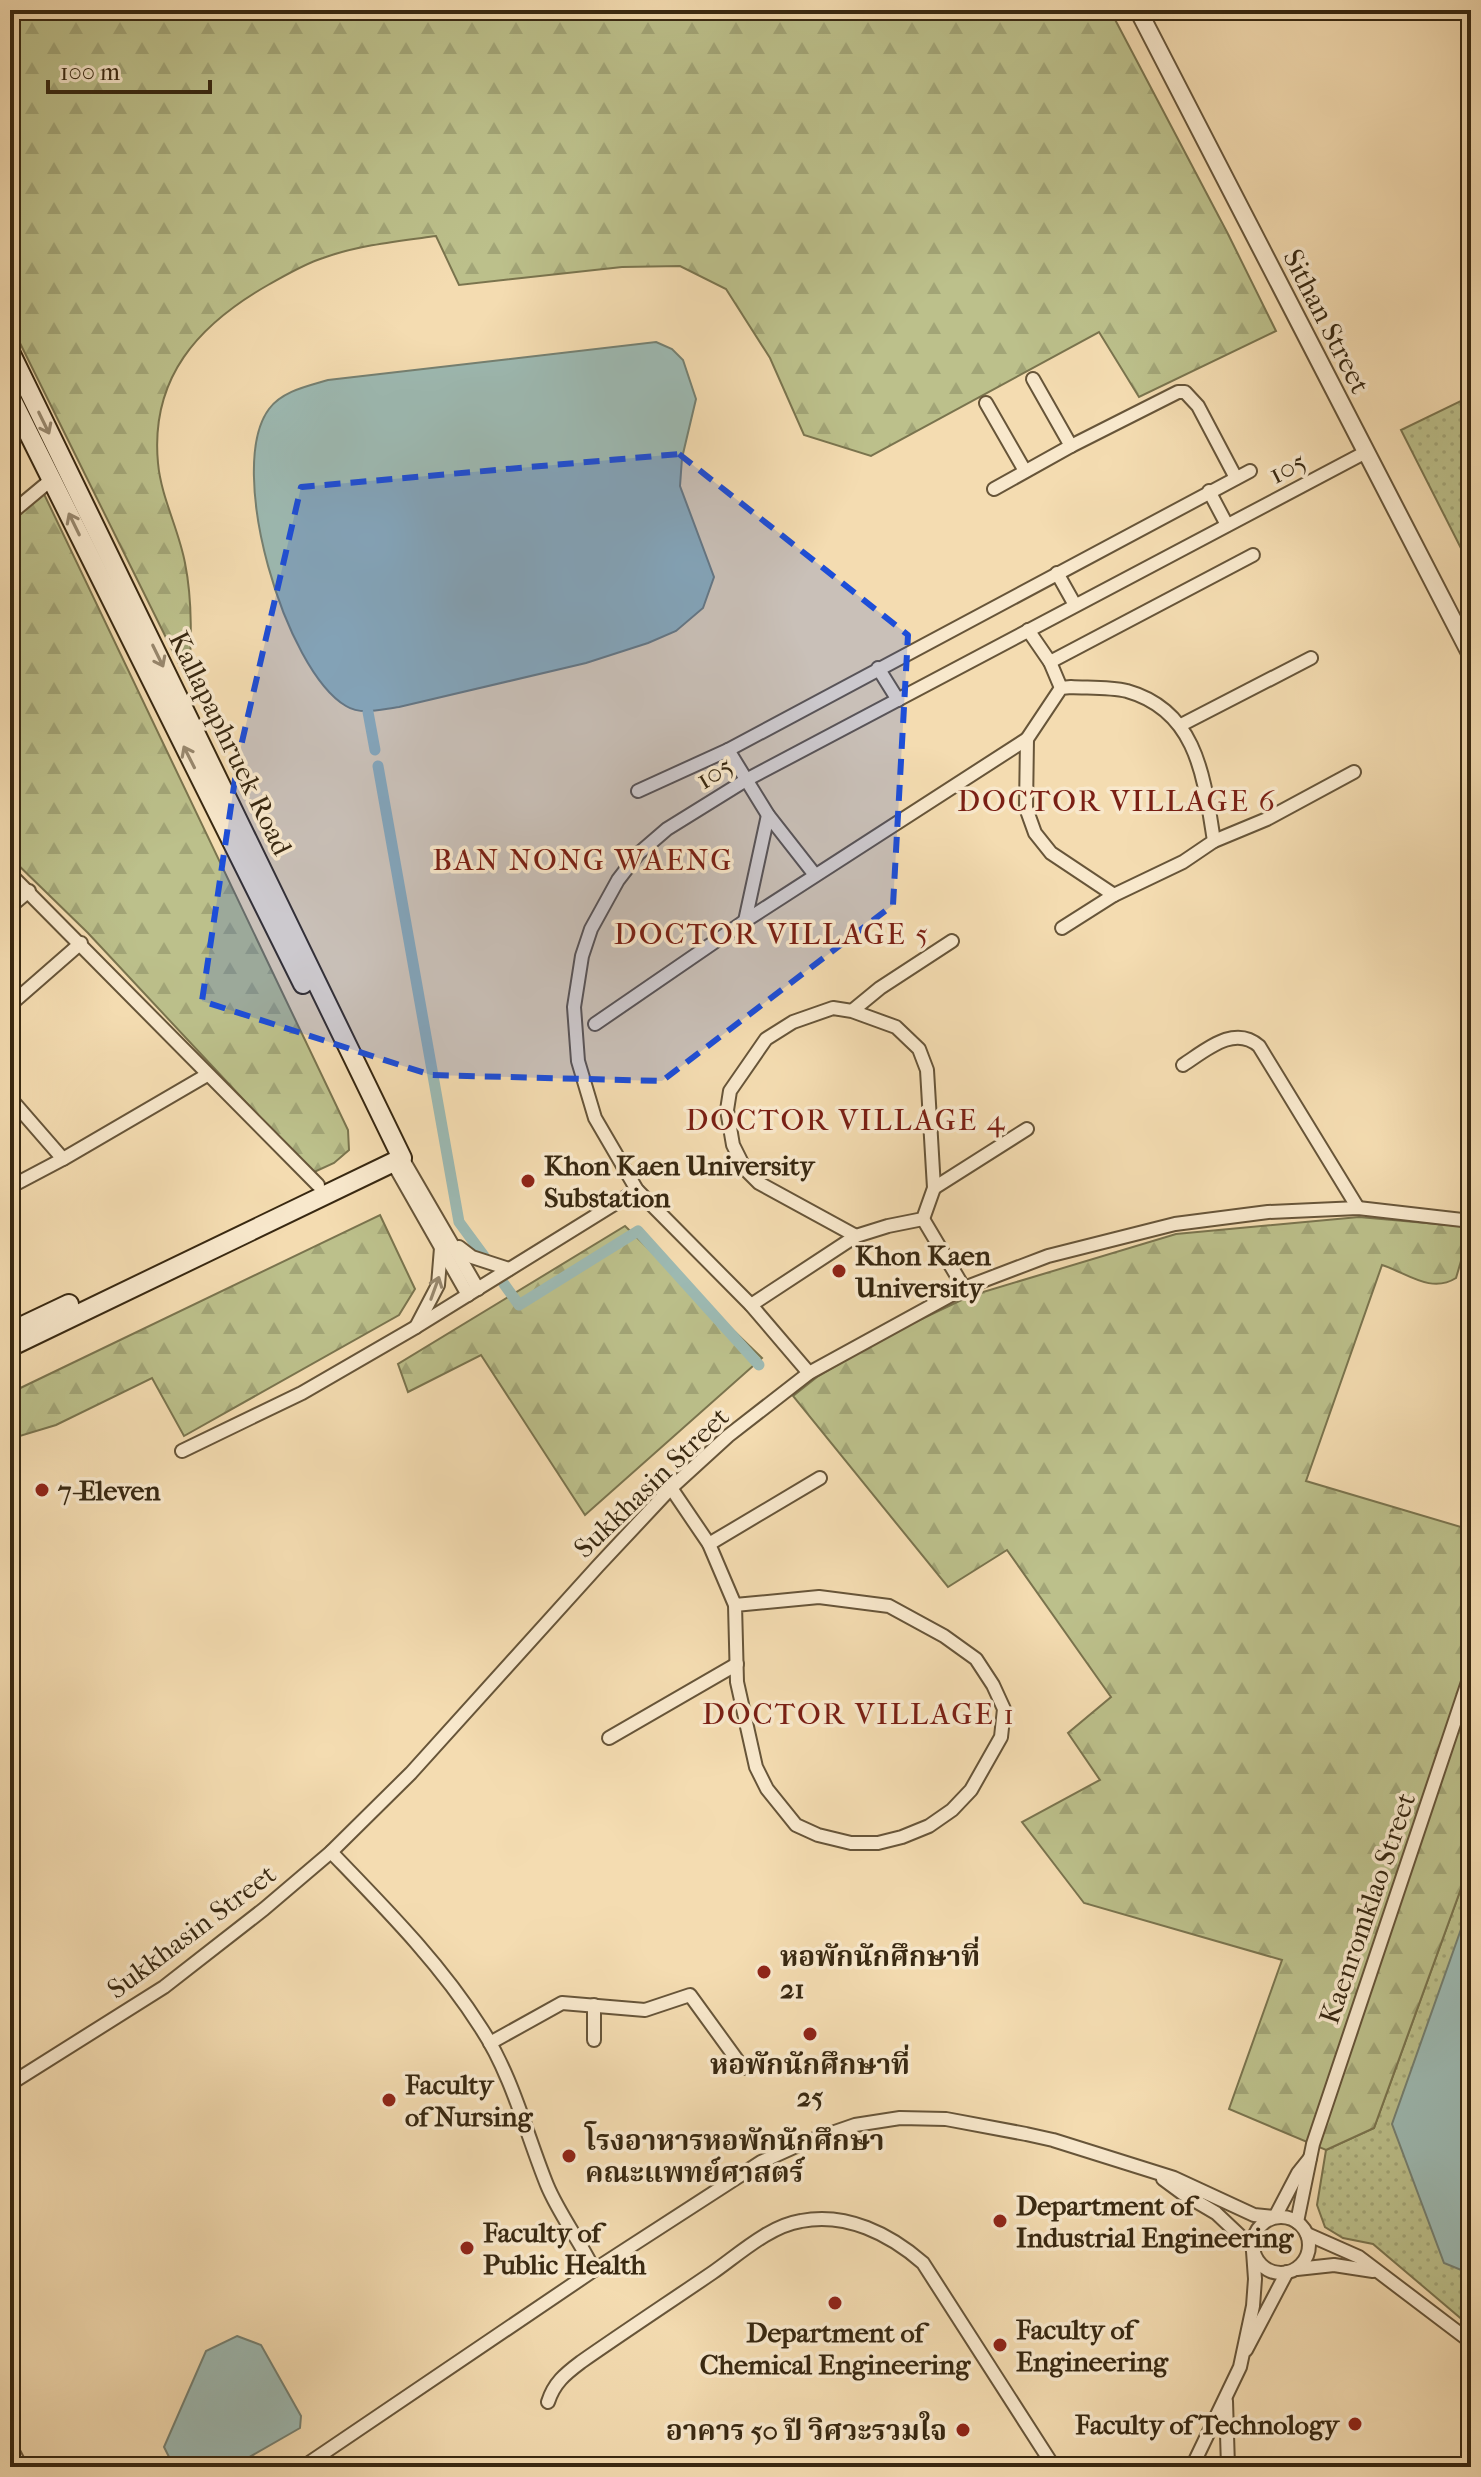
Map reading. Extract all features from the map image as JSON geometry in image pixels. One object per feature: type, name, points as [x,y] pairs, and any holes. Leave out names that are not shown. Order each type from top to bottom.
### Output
[{"type":"main road","name":"Kallapaphruek Road","points":[[10,352],[128,614],[395,1155]]},
{"type":"main road","name":"Kallapaphruek Road","points":[[10,396],[52,479],[128,614]]},
{"type":"main road","points":[[10,1332],[318,1185],[395,1155]]},
{"type":"main road","points":[[10,1347],[395,1155]]},
{"type":"street","name":"Sithan Street","points":[[1138,10],[1471,655]]},
{"type":"street","points":[[1033,379],[1071,446]]},
{"type":"street","points":[[994,489],[1170,394],[1185,392],[1198,406],[1236,478]]},
{"type":"street","points":[[986,403],[1025,471]]},
{"type":"street","name":"105","points":[[809,1373],[751,1305],[637,1190],[595,1118],[578,1061],[574,1007],[582,956],[603,906],[618,880],[638,854],[667,829],[746,780],[1366,452]]},
{"type":"street","points":[[638,791],[728,750],[1250,471]]},
{"type":"street","points":[[10,514],[52,479]]},
{"type":"street","points":[[1209,491],[1227,525]]},
{"type":"street","points":[[1050,662],[1253,555]]},
{"type":"street","points":[[1057,573],[1075,605]]},
{"type":"street","points":[[1028,630],[1050,662],[1061,688]]},
{"type":"street","points":[[1181,725],[1311,658]]},
{"type":"street","points":[[878,668],[898,700]]},
{"type":"street","points":[[1061,688],[1126,691],[1161,706],[1181,725],[1200,764],[1214,841]]},
{"type":"street","points":[[595,1024],[745,921],[1027,739],[1061,688]]},
{"type":"street","points":[[1027,739],[1026,808],[1035,833],[1051,853],[1114,895]]},
{"type":"street","points":[[728,750],[768,815],[815,875]]},
{"type":"street","points":[[1062,928],[1114,895],[1183,862],[1214,841],[1267,819],[1354,772]]},
{"type":"street","points":[[745,921],[768,815]]},
{"type":"street","points":[[10,874],[318,1185]]},
{"type":"street","points":[[10,907],[29,891]]},
{"type":"street","points":[[852,1011],[880,988],[952,941]]},
{"type":"street","points":[[10,1005],[81,943]]},
{"type":"street","points":[[856,1236],[759,1183],[745,1169],[733,1145],[727,1110],[730,1091],[766,1039],[793,1022],[833,1008],[852,1011],[896,1027],[919,1049],[927,1070],[934,1188],[923,1219]]},
{"type":"street","points":[[1183,1065],[1230,1037],[1251,1039],[1259,1046],[1358,1208]]},
{"type":"street","points":[[10,1187],[207,1075]]},
{"type":"street","points":[[11,1102],[63,1159]]},
{"type":"street","points":[[934,1188],[1027,1129]]},
{"type":"street","points":[[395,1155],[473,1292]]},
{"type":"street","points":[[182,1451],[302,1393],[416,1327],[637,1190]]},
{"type":"street","name":"Sukkhasin Street","points":[[10,2084],[164,1987],[331,1852],[411,1773],[671,1488],[728,1436],[809,1373],[964,1288],[1048,1256],[1175,1224],[1268,1212],[1358,1208],[1471,1221]]},
{"type":"street","points":[[751,1305],[856,1236],[923,1219]]},
{"type":"street","points":[[923,1219],[964,1288]]},
{"type":"street","points":[[446,1242],[472,1257],[509,1269]]},
{"type":"street","points":[[416,1327],[438,1285],[446,1242]]},
{"type":"street","points":[[709,1544],[820,1478]]},
{"type":"street","points":[[671,1488],[709,1544],[735,1605],[737,1682],[756,1767],[767,1789],[796,1825],[818,1835],[851,1843],[878,1843],[929,1826],[952,1810],[971,1790],[1001,1737],[1004,1709],[976,1659],[944,1636],[889,1606],[819,1597],[735,1605]]},
{"type":"street","points":[[609,1738],[737,1664]]},
{"type":"street","name":"Kaenromklao Street","points":[[1297,2222],[1313,2144],[1471,1673]]},
{"type":"street","points":[[331,1852],[392,1912],[439,1969],[490,2043],[548,2188],[594,2270]]},
{"type":"street","points":[[490,2043],[562,2003],[645,2010],[690,1995],[743,2068]]},
{"type":"street","points":[[594,2005],[594,2040]]},
{"type":"street","points":[[303,2467],[594,2270],[761,2162],[855,2125],[900,2118],[946,2119],[1053,2140],[1174,2178],[1254,2215],[1290,2218],[1297,2222],[1307,2234],[1306,2257],[1291,2271],[1242,2357],[1226,2398],[1192,2467]]},
{"type":"street","points":[[1242,2357],[1253,2306],[1253,2239],[1261,2225],[1275,2217],[1298,2173],[1310,2158]]},
{"type":"street","points":[[1157,2174],[1216,2213],[1253,2249],[1265,2269],[1280,2273],[1337,2265],[1380,2272]]},
{"type":"street","points":[[548,2402],[562,2376],[748,2248],[796,2221],[831,2219],[852,2223],[893,2239],[923,2263],[1054,2467]]},
{"type":"street","points":[[1307,2234],[1359,2257],[1471,2342]]},
{"type":"street","points":[[1226,2398],[1228,2467]]},
{"type":"street","points":[[10,2446],[21,2467]]},
{"type":"highlighted area","points":[[679,454],[908,635],[893,905],[662,1081],[431,1075],[202,1001],[238,759],[301,487]]},
{"type":"green space","points":[[10,10],[1110,10],[1276,331],[1139,397],[1099,332],[871,456],[804,435],[770,358],[726,289],[680,266],[622,267],[459,285],[436,236],[379,244],[309,263],[243,301],[200,336],[171,380],[162,405],[158,463],[188,578],[191,624],[189,684],[10,323]]},
{"type":"green space","points":[[1471,396],[1471,568],[1401,430]]},
{"type":"green space","points":[[44,494],[348,1130],[349,1150],[334,1163],[312,1173],[88,933],[10,857],[10,521]]},
{"type":"green space","points":[[380,1215],[415,1289],[399,1315],[184,1436],[152,1378],[56,1425],[10,1439],[10,1393]]},
{"type":"green space","points":[[1359,1217],[1471,1227],[1456,1278],[1447,1282],[1428,1283],[1382,1265],[1306,1481],[1471,1530],[1471,1861],[1374,2128],[1326,2150],[1229,2109],[1282,1960],[1084,1903],[1022,1822],[1100,1780],[1068,1733],[1111,1697],[1007,1550],[948,1587],[793,1396],[817,1377],[894,1332],[970,1296],[1176,1234]]},
{"type":"green space","points":[[625,1226],[762,1358],[585,1515],[481,1355],[408,1392],[398,1364]]},
{"type":"green space","points":[[1471,1861],[1471,2327],[1373,2244],[1343,2238],[1325,2227],[1317,2205],[1326,2150],[1374,2128]]},
{"type":"water","points":[[656,342],[672,349],[683,360],[696,399],[682,458],[680,486],[714,577],[703,608],[676,631],[586,663],[399,707],[365,711],[346,706],[323,685],[302,653],[283,612],[268,566],[258,519],[254,475],[257,437],[274,403],[288,393],[328,380]]},
{"type":"water","points":[[1471,1901],[1471,2274],[1444,2263],[1392,2124]]},
{"type":"water","points":[[237,2336],[261,2345],[301,2416],[300,2428],[232,2467],[174,2467],[164,2447],[206,2351]]},
{"type":"waterway","points":[[368,712],[375,750]]},
{"type":"waterway","points":[[378,766],[459,1222],[484,1256]]},
{"type":"waterway","points":[[504,1284],[519,1305],[638,1231],[759,1365]]},
{"type":"place","name":"Khon Kaen University Substation","points":[[528,1181]]},
{"type":"place","name":"Khon Kaen University","points":[[839,1271]]},
{"type":"place","name":"7-Eleven","points":[[42,1490]]},
{"type":"place","name":"หอพักนักศึกษาที่ 21","points":[[764,1972]]},
{"type":"place","name":"หอพักนักศึกษาที่ 25","points":[[810,2034]]},
{"type":"place","name":"Faculty of Nursing","points":[[389,2100]]},
{"type":"place","name":"โรงอาหารหอพักนักศึกษา คณะแพทย์ศาสตร์","points":[[569,2156]]},
{"type":"place","name":"Department of Industrial Engineering","points":[[1000,2221]]},
{"type":"place","name":"Faculty of Public Health","points":[[467,2248]]},
{"type":"place","name":"Department of Chemical Engineering","points":[[835,2303]]},
{"type":"place","name":"Faculty of Engineering","points":[[1000,2345]]},
{"type":"place","name":"Faculty of Technology","points":[[1355,2424]]},
{"type":"place","name":"อาคาร 50 ปี วิศวะรวมใจ","points":[[963,2430]]},
{"type":"district","name":"DOCTOR VILLAGE 6","points":[[1117,801]]},
{"type":"district","name":"BAN NONG WAENG","points":[[583,860]]},
{"type":"district","name":"DOCTOR VILLAGE 5","points":[[772,934]]},
{"type":"district","name":"DOCTOR VILLAGE 4","points":[[846,1120]]},
{"type":"district","name":"DOCTOR VILLAGE 1","points":[[859,1714]]}]
